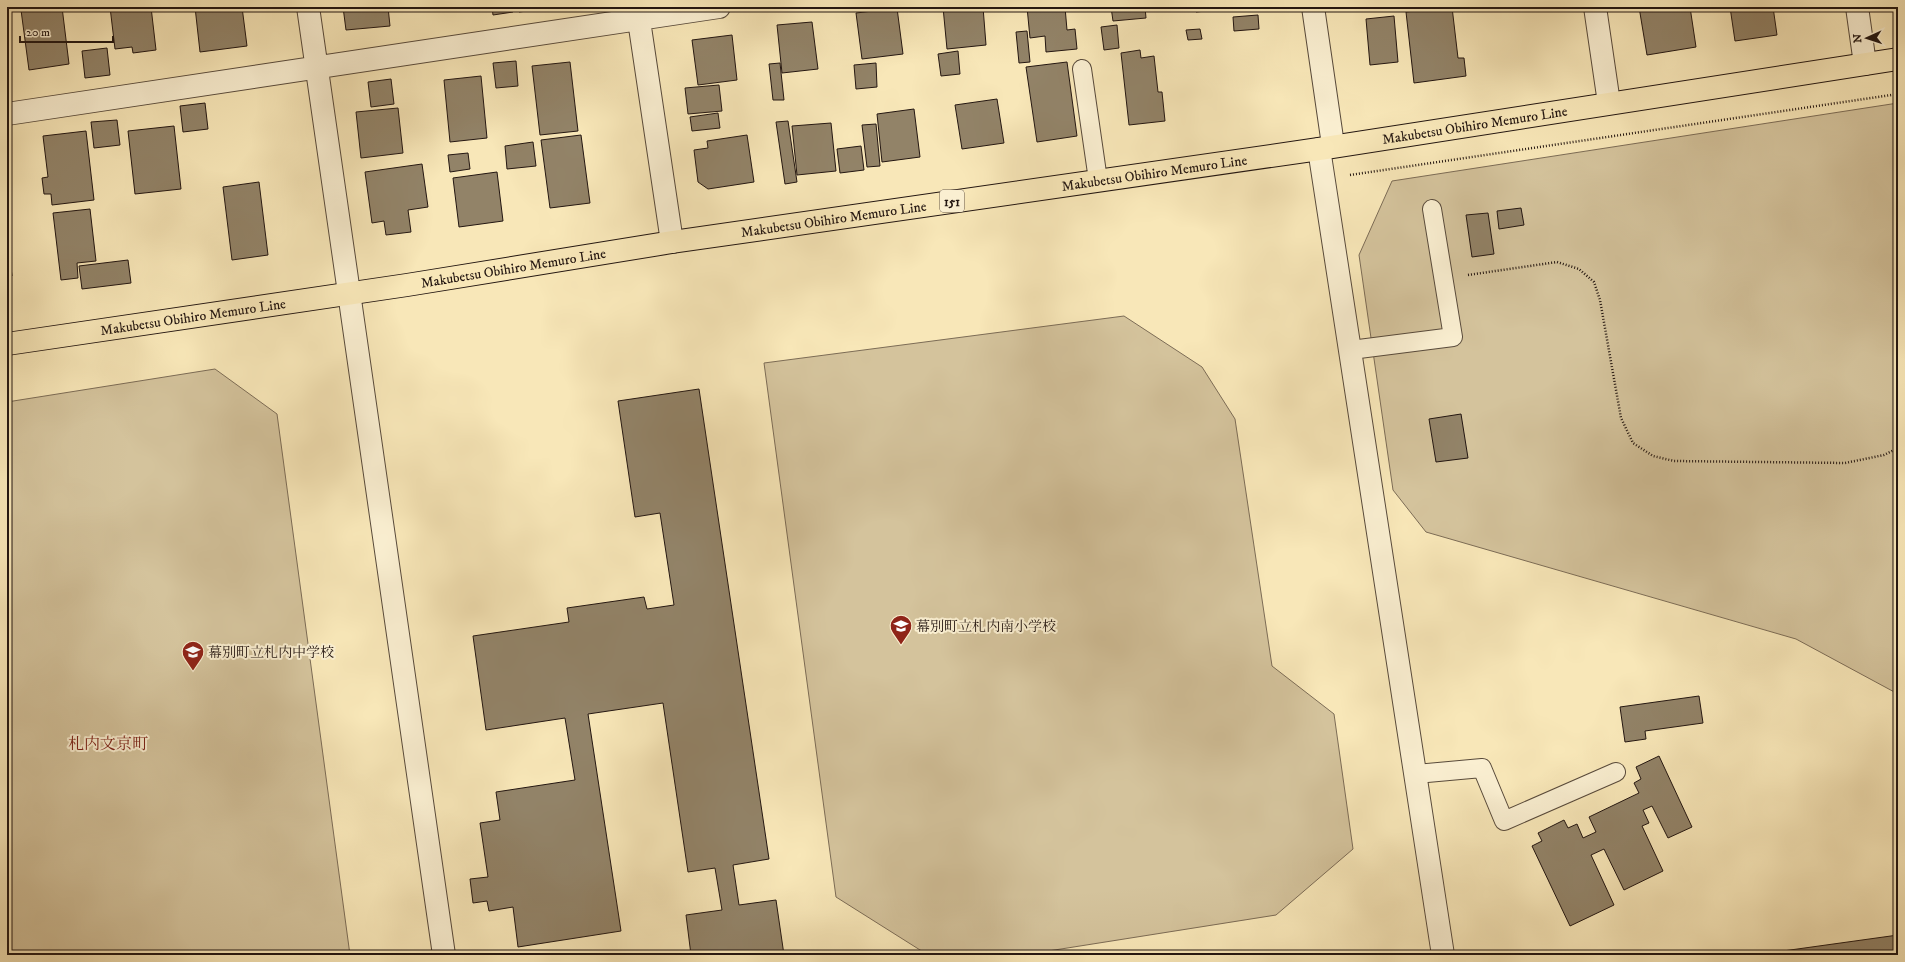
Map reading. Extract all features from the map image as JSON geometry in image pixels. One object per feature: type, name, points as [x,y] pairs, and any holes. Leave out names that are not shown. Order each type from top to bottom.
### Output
[{"type":"main road","name":"Makubetsu Obihiro Memuro Line","points":[[7,344],[672,242],[1326,147],[1898,59]]},
{"type":"street","points":[[308,7],[318,67],[444,955]]},
{"type":"street","points":[[7,114],[318,67],[638,13],[719,7]]},
{"type":"street","points":[[1313,7],[1326,147],[1324,178],[1443,955]]},
{"type":"street","points":[[1594,7],[1609,103]]},
{"type":"street","points":[[1857,7],[1865,64]]},
{"type":"street","points":[[638,13],[672,242]]},
{"type":"lane","points":[[1082,69],[1098,180]]},
{"type":"lane","points":[[1351,350],[1453,337],[1432,209]]},
{"type":"lane","points":[[1416,774],[1482,768],[1504,821],[1616,772]]},
{"type":"path","points":[[1324,178],[1898,94]]},
{"type":"path","points":[[1444,278],[1557,262],[1579,269],[1589,277],[1594,282],[1600,300],[1621,418],[1633,443],[1653,456],[1674,461],[1845,463],[1884,455],[1898,448]]},
{"type":"shaded area","points":[[1898,103],[1898,694],[1796,639],[1426,532],[1393,490],[1359,255],[1392,181]]},
{"type":"shaded area","points":[[1124,316],[1202,367],[1235,419],[1272,666],[1334,714],[1353,849],[1276,915],[1023,955],[928,955],[836,897],[764,363]]},
{"type":"shaded area","name":"幕別町立札内中学校","points":[[215,369],[277,414],[350,955],[7,955],[7,402]]},
{"type":"building","points":[[62,7],[69,64],[29,70],[21,10]]},
{"type":"building","points":[[110,7],[151,7],[156,50],[133,53],[132,47],[115,49]]},
{"type":"building","points":[[195,7],[242,7],[247,46],[200,52]]},
{"type":"building","points":[[343,7],[388,7],[390,26],[346,30]]},
{"type":"building","points":[[492,7],[512,7],[513,12],[493,15]]},
{"type":"building","points":[[519,7],[552,7],[552,8],[519,12]]},
{"type":"building","points":[[943,7],[983,7],[986,45],[947,49]]},
{"type":"building","points":[[1027,7],[1065,7],[1067,30],[1075,29],[1077,49],[1046,52],[1045,36],[1030,38]]},
{"type":"building","points":[[1111,7],[1145,7],[1146,18],[1113,21]]},
{"type":"building","points":[[1196,7],[1235,7],[1235,8],[1196,12]]},
{"type":"building","points":[[1362,7],[1387,7],[1363,10]]},
{"type":"building","points":[[1452,7],[1458,58],[1464,58],[1466,76],[1414,83],[1406,12]]},
{"type":"building","points":[[1639,7],[1690,7],[1696,47],[1647,55]]},
{"type":"building","points":[[1730,7],[1773,7],[1777,35],[1735,41]]},
{"type":"building","points":[[897,8],[903,54],[862,59],[856,13]]},
{"type":"building","points":[[1258,15],[1259,29],[1234,31],[1233,17]]},
{"type":"building","points":[[1394,16],[1398,62],[1370,65],[1366,19]]},
{"type":"building","points":[[812,22],[818,69],[782,73],[777,25]]},
{"type":"building","points":[[1117,25],[1119,48],[1104,50],[1101,27]]},
{"type":"building","points":[[1200,29],[1202,39],[1188,40],[1186,30]]},
{"type":"building","points":[[1027,31],[1030,62],[1019,63],[1016,32]]},
{"type":"building","points":[[732,35],[737,80],[698,85],[692,40]]},
{"type":"building","points":[[107,48],[110,75],[85,78],[82,51]]},
{"type":"building","points":[[1140,50],[1141,58],[1154,56],[1158,92],[1162,92],[1165,121],[1129,125],[1121,53]]},
{"type":"building","points":[[958,51],[960,74],[941,76],[938,54]]},
{"type":"building","points":[[516,61],[518,86],[496,88],[493,63]]},
{"type":"building","points":[[570,62],[578,131],[540,135],[532,66]]},
{"type":"building","points":[[1067,62],[1077,136],[1037,142],[1026,67]]},
{"type":"building","points":[[780,63],[784,100],[773,100],[769,64]]},
{"type":"building","points":[[876,63],[877,87],[856,89],[854,65]]},
{"type":"building","points":[[481,76],[487,138],[450,142],[444,80]]},
{"type":"building","points":[[391,79],[394,104],[371,107],[368,82]]},
{"type":"building","points":[[719,85],[722,111],[688,114],[685,88]]},
{"type":"building","points":[[997,99],[1004,143],[962,149],[955,105]]},
{"type":"building","points":[[205,103],[208,129],[183,132],[180,106]]},
{"type":"building","points":[[398,108],[403,153],[361,158],[356,112]]},
{"type":"building","points":[[914,109],[920,157],[882,162],[877,114]]},
{"type":"building","points":[[718,113],[720,128],[692,131],[690,117]]},
{"type":"building","points":[[117,120],[120,145],[94,148],[91,122]]},
{"type":"building","points":[[788,121],[797,182],[785,184],[776,122]]},
{"type":"building","points":[[831,123],[836,171],[797,175],[792,126]]},
{"type":"building","points":[[876,124],[880,166],[867,167],[862,125]]},
{"type":"building","points":[[174,126],[181,189],[135,194],[128,131]]},
{"type":"building","points":[[86,131],[94,200],[52,205],[51,194],[44,194],[42,178],[48,177],[43,136]]},
{"type":"building","points":[[581,135],[590,203],[550,208],[541,140]]},
{"type":"building","points":[[747,135],[754,182],[708,189],[698,182],[694,150],[708,148],[707,141]]},
{"type":"building","points":[[533,142],[536,166],[507,169],[505,146]]},
{"type":"building","points":[[861,146],[864,170],[840,173],[837,149]]},
{"type":"building","points":[[468,153],[470,169],[450,172],[448,155]]},
{"type":"building","points":[[422,164],[428,207],[408,210],[411,232],[386,235],[384,221],[372,223],[365,172]]},
{"type":"building","points":[[497,172],[503,221],[459,227],[453,178]]},
{"type":"building","points":[[259,182],[268,255],[232,260],[223,187]]},
{"type":"building","points":[[7,183],[11,215],[7,215]]},
{"type":"building","points":[[1521,208],[1524,225],[1499,229],[1497,211]]},
{"type":"building","points":[[90,209],[96,261],[77,263],[78,278],[61,280],[53,213]]},
{"type":"building","points":[[1488,213],[1494,254],[1472,257],[1466,215]]},
{"type":"building","points":[[7,233],[12,276],[7,277]]},
{"type":"building","points":[[128,260],[131,283],[82,289],[79,266]]},
{"type":"building","points":[[699,389],[769,859],[733,865],[739,905],[776,900],[784,955],[691,955],[686,915],[722,910],[715,868],[688,872],[663,703],[588,714],[621,931],[518,947],[513,907],[489,911],[487,901],[473,903],[470,879],[488,877],[480,823],[500,820],[496,792],[575,780],[565,718],[486,730],[473,636],[569,622],[567,608],[644,597],[647,609],[674,605],[660,513],[635,517],[618,401]]},
{"type":"building","points":[[1461,414],[1468,458],[1436,462],[1429,419]]},
{"type":"building","points":[[1699,696],[1703,723],[1645,731],[1646,739],[1625,742],[1620,707]]},
{"type":"building","points":[[1659,756],[1692,827],[1668,838],[1652,806],[1643,810],[1649,823],[1642,826],[1663,871],[1624,890],[1604,849],[1591,855],[1614,905],[1570,926],[1532,846],[1542,841],[1538,833],[1564,820],[1568,828],[1577,824],[1583,838],[1596,832],[1589,817],[1639,793],[1634,783],[1641,779],[1636,767]]},
{"type":"building","points":[[1898,935],[1898,955],[1784,955],[1783,951]]},
{"type":"place","name":"幕別町立札内南小学校","points":[[901,646]]},
{"type":"place","name":"幕別町立札内中学校","points":[[193,672]]},
{"type":"district","name":"札内文京町","points":[[108,743]]}]
